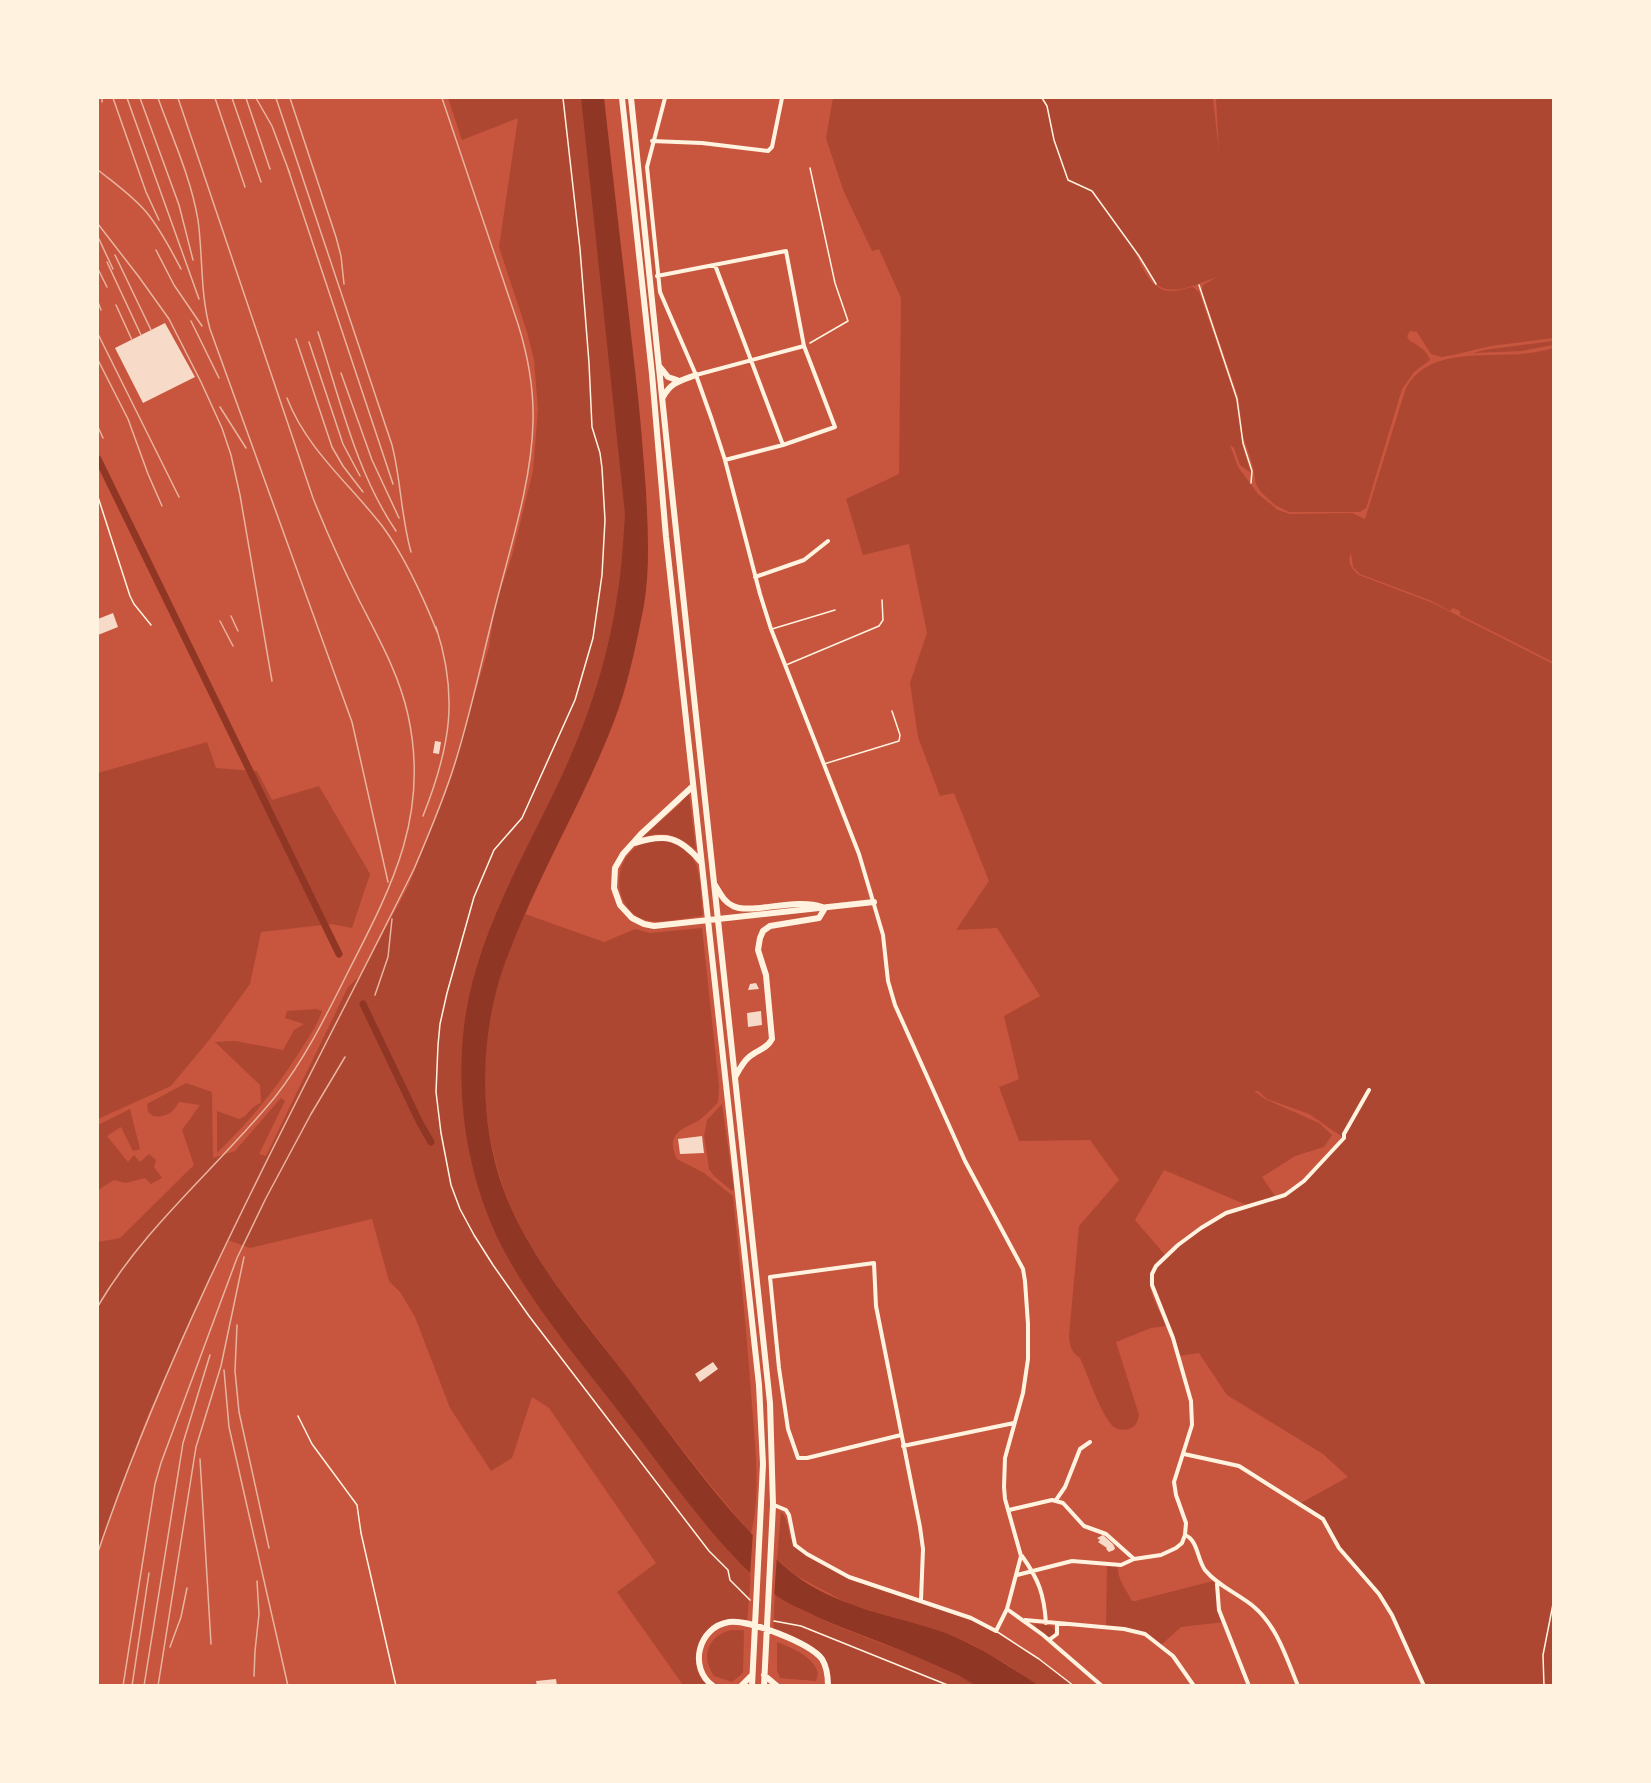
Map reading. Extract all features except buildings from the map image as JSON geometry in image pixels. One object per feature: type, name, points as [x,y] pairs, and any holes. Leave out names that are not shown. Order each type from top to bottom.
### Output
[{"type":"highway","points":[[622,98],[693,786],[759,1384],[763,1464],[762,1518],[752,1686]]},
{"type":"highway","points":[[631,98],[771,1403],[774,1505],[764,1686]]},
{"type":"highway","points":[[660,367],[668,377],[678,380]]},
{"type":"highway","points":[[662,398],[668,388],[678,380],[696,375]]},
{"type":"highway","points":[[693,786],[641,834],[620,858],[613,877],[615,895],[632,918],[649,926],[874,902]]},
{"type":"highway","points":[[634,843],[656,837],[670,838],[685,845],[702,863]]},
{"type":"highway","points":[[714,883],[726,901],[738,908],[807,903],[825,908]]},
{"type":"highway","points":[[735,1077],[749,1056],[768,1046],[772,1039],[766,975],[758,950],[762,934],[770,926],[819,918],[825,908]]},
{"type":"highway","points":[[710,1685],[703,1675],[698,1660],[702,1642],[707,1634],[719,1625],[735,1622],[778,1634],[812,1649],[823,1661],[828,1675],[828,1686]]},
{"type":"highway","points":[[741,1686],[752,1674]]},
{"type":"highway","points":[[764,1675],[777,1686]]},
{"type":"street","points":[[665,98],[647,167],[657,276],[665,306],[696,375],[725,460],[771,629],[859,854],[883,935],[888,981],[895,1005],[965,1161],[1023,1269],[1027,1301],[1028,1359],[1023,1393],[1005,1458],[1004,1487],[1021,1556],[1032,1571],[1044,1597],[1046,1623]]},
{"type":"street","points":[[652,141],[702,143],[768,150],[772,147],[782,98]]},
{"type":"street","points":[[657,276],[786,251],[804,345],[835,427],[783,445],[725,460]]},
{"type":"street","points":[[715,265],[783,445]]},
{"type":"street","points":[[696,375],[804,345]]},
{"type":"street","points":[[755,577],[804,560],[828,541]]},
{"type":"street","points":[[1017,1575],[1072,1561],[1085,1560],[1116,1566],[1134,1559],[1171,1551],[1182,1543],[1186,1519],[1174,1486],[1174,1478],[1192,1425],[1191,1401],[1173,1338],[1152,1285],[1152,1274],[1156,1266],[1178,1245],[1226,1213],[1285,1195],[1304,1182],[1344,1138],[1344,1134],[1369,1090]]},
{"type":"street","points":[[901,1435],[807,1458],[800,1459],[796,1455],[788,1429],[778,1368],[770,1277],[874,1263],[876,1306],[920,1527],[923,1549],[921,1600]]},
{"type":"street","points":[[903,1446],[1014,1423]]},
{"type":"street","points":[[1056,1500],[1065,1487],[1080,1449],[1090,1442]]},
{"type":"street","points":[[1184,1454],[1239,1466],[1323,1519],[1339,1548],[1379,1594],[1392,1615],[1424,1686]]},
{"type":"street","points":[[1009,1510],[1056,1500],[1063,1503],[1084,1526],[1106,1534],[1134,1559]]},
{"type":"street","points":[[774,1505],[783,1508],[789,1515],[793,1540],[798,1549],[849,1577],[971,1618],[996,1631],[1007,1609],[1021,1556]]},
{"type":"street","points":[[1185,1535],[1192,1538],[1200,1562],[1217,1583],[1251,1605],[1272,1626],[1298,1686]]},
{"type":"street","points":[[1217,1583],[1219,1610],[1249,1686]]},
{"type":"street","points":[[1007,1609],[1025,1620],[1102,1686]]},
{"type":"street","points":[[1025,1620],[1124,1629],[1145,1634],[1173,1656],[1194,1686]]},
{"type":"street","points":[[1049,1640],[1057,1634],[1057,1624]]},
{"type":"lane","points":[[98,497],[130,596],[151,625]]},
{"type":"lane","points":[[785,666],[879,626],[883,620],[882,600]]},
{"type":"lane","points":[[771,629],[835,610]]},
{"type":"lane","points":[[824,764],[898,741],[900,735],[892,711]]},
{"type":"lane","points":[[298,1416],[312,1444],[357,1505],[361,1533],[396,1686]]},
{"type":"lane","points":[[996,1631],[1039,1659],[1074,1686]]},
{"type":"path","points":[[563,98],[580,249],[590,363],[592,427],[602,468],[605,520],[602,575],[593,638],[575,699],[522,818],[494,850],[471,906],[440,1024],[436,1092],[441,1133],[452,1185],[460,1209],[493,1265],[529,1316],[710,1551],[728,1570],[730,1580],[757,1606]]},
{"type":"path","points":[[1042,98],[1047,106],[1054,140],[1068,180],[1092,191],[1139,256],[1156,284]]},
{"type":"path","points":[[804,345],[845,325],[848,321],[835,283],[810,168]]},
{"type":"path","points":[[1199,285],[1237,399],[1243,443],[1252,471],[1251,483]]},
{"type":"path","points":[[1544,1686],[1543,1655],[1554,1599]]},
{"type":"path","points":[[773,1621],[801,1626],[950,1686]]},
{"type":"shaded area","points":[[448,98],[581,98],[625,513],[623,556],[617,599],[593,700],[570,758],[490,928],[469,995],[463,1037],[461,1079],[464,1120],[472,1160],[484,1200],[500,1239],[520,1278],[694,1510],[751,1572],[747,1624],[727,1622],[707,1634],[698,1660],[710,1683],[708,1685],[683,1685],[617,1592],[656,1563],[549,1408],[532,1397],[512,1458],[491,1471],[450,1408],[415,1317],[400,1292],[389,1281],[372,1219],[250,1248],[228,1240],[147,1417],[98,1552],[98,1242],[120,1238],[194,1165],[182,1130],[200,1105],[179,1102],[168,1114],[153,1116],[148,1112],[147,1104],[186,1083],[212,1092],[213,1158],[235,1151],[281,1098],[285,1101],[259,1154],[266,1156],[348,987],[360,976],[409,885],[448,784],[489,647],[495,606],[512,556],[533,471],[538,409],[534,360],[499,247],[518,118],[462,140]]},
{"type":"shaded area","points":[[581,98],[604,98],[640,416],[646,492],[647,577],[635,650],[618,710],[592,774],[522,921],[496,992],[487,1040],[485,1091],[490,1141],[496,1165],[514,1214],[558,1287],[704,1478],[775,1558],[808,1584],[827,1594],[960,1639],[1038,1685],[978,1685],[922,1659],[796,1607],[773,1593],[753,1576],[700,1518],[564,1342],[530,1294],[501,1245],[472,1166],[461,1082],[464,1026],[470,990],[493,920],[556,788],[586,716],[610,637],[621,566],[625,514]]},
{"type":"shaded area","points":[[833,98],[1213,98],[1219,152],[1216,98],[1553,98],[1553,338],[1491,346],[1441,357],[1431,354],[1417,332],[1410,331],[1407,336],[1409,340],[1424,351],[1430,360],[1414,372],[1402,389],[1366,508],[1360,512],[1289,512],[1275,505],[1260,491],[1243,436],[1238,396],[1202,291],[1203,285],[1217,277],[1187,288],[1170,290],[1163,288],[1153,281],[1132,247],[1146,274],[1156,285],[1162,289],[1172,291],[1193,287],[1199,292],[1236,399],[1242,445],[1251,473],[1240,465],[1234,448],[1230,445],[1238,467],[1258,494],[1278,510],[1290,514],[1352,513],[1365,519],[1405,391],[1414,377],[1426,368],[1440,361],[1456,358],[1521,354],[1553,348],[1553,662],[1460,615],[1460,611],[1453,608],[1450,611],[1432,601],[1360,574],[1353,567],[1351,553],[1349,559],[1352,568],[1359,575],[1433,603],[1553,664],[1553,1685],[1424,1685],[1392,1615],[1379,1594],[1339,1548],[1323,1519],[1299,1504],[1348,1477],[1323,1454],[1227,1395],[1199,1353],[1179,1356],[1152,1285],[1152,1274],[1156,1266],[1178,1245],[1226,1213],[1285,1195],[1304,1181],[1344,1138],[1309,1114],[1267,1099],[1258,1091],[1254,1091],[1265,1099],[1319,1123],[1332,1135],[1324,1147],[1295,1156],[1262,1177],[1275,1196],[1247,1205],[1164,1170],[1135,1220],[1165,1255],[1151,1271],[1150,1289],[1166,1326],[1151,1328],[1116,1342],[1139,1415],[1133,1427],[1119,1429],[1109,1422],[1080,1358],[1072,1349],[1069,1336],[1079,1226],[1119,1180],[1090,1140],[1019,1141],[999,1087],[1019,1079],[1004,1016],[1040,996],[997,928],[956,930],[989,881],[954,793],[940,796],[918,737],[910,683],[927,633],[909,544],[863,555],[846,499],[899,474],[901,298],[879,249],[872,251],[844,192],[826,138]]},
{"type":"shaded area","points":[[1553,341],[1553,345],[1522,351],[1473,353],[1484,350]]},
{"type":"shaded area","points":[[207,742],[216,768],[257,771],[272,800],[319,786],[370,874],[352,928],[331,924],[261,932],[250,984],[210,1039],[171,1086],[98,1119],[98,773]]},
{"type":"shaded area","points":[[687,793],[689,794],[696,850],[684,841],[665,834],[643,837],[680,804]]},
{"type":"shaded area","points":[[656,840],[672,843],[691,855],[699,876],[703,915],[669,921],[650,921],[639,917],[623,901],[619,878],[627,857],[637,846]]},
{"type":"shaded area","points":[[525,914],[604,942],[635,929],[650,933],[702,928],[719,1086],[718,1102],[702,1118],[679,1131],[673,1140],[673,1145],[677,1159],[704,1173],[733,1196],[756,1453],[756,1503],[751,1533],[714,1490],[555,1283],[526,1237],[500,1179],[487,1116],[485,1052],[496,990]]},
{"type":"shaded area","points":[[316,1009],[322,1011],[320,1016],[291,1065],[262,1105],[217,1153],[217,1111],[239,1119],[261,1103],[260,1085],[215,1042],[235,1041],[283,1050],[294,1030],[304,1024],[285,1018],[287,1011]]},
{"type":"shaded area","points":[[722,1104],[734,1190],[732,1191],[709,1169],[704,1136],[707,1120]]},
{"type":"shaded area","points":[[130,1109],[140,1149],[133,1151],[121,1127],[107,1136],[128,1162],[134,1155],[140,1162],[149,1154],[156,1160],[154,1167],[162,1178],[151,1184],[145,1178],[126,1183],[114,1180],[98,1190],[98,1125]]},
{"type":"shaded area","points":[[781,1512],[795,1546],[849,1577],[971,1618],[996,1631],[1074,1685],[1038,1685],[971,1644],[947,1634],[847,1603],[795,1575],[777,1559]]},
{"type":"shaded area","points":[[1107,1565],[1116,1566],[1132,1601],[1213,1581],[1217,1583],[1216,1598],[1224,1622],[1181,1627],[1160,1646],[1145,1634],[1106,1628]]},
{"type":"shaded area","points":[[775,1594],[824,1620],[927,1661],[977,1685],[828,1685],[827,1673],[817,1657],[773,1632]]},
{"type":"shaded area","points":[[1036,1624],[1052,1626],[1055,1631],[1053,1635],[1048,1637],[1035,1626]]},
{"type":"shaded area","points":[[731,1630],[744,1630],[743,1673],[732,1682],[714,1676],[707,1654],[717,1637]]},
{"type":"shaded area","points":[[777,1642],[801,1653],[812,1662],[818,1673],[816,1681],[780,1678],[777,1670]]},
{"type":"pier","points":[[753,1531],[777,1555],[774,1598],[750,1576]]},
{"type":"waterway","points":[[98,459],[339,954]]},
{"type":"waterway","points":[[363,1004],[431,1142]]},
{"type":"railway","points":[[113,98],[146,192],[159,220]]},
{"type":"railway","points":[[127,98],[199,299]]},
{"type":"railway","points":[[140,98],[179,205],[193,260]]},
{"type":"railway","points":[[158,98],[195,204],[200,234],[203,288],[210,329],[352,722],[388,882]]},
{"type":"railway","points":[[98,1306],[117,1277],[159,1223],[275,1097],[305,1052],[364,940],[392,879],[403,849],[414,785],[414,751],[408,715],[399,685],[313,498],[178,98]]},
{"type":"railway","points":[[215,98],[245,187]]},
{"type":"railway","points":[[232,98],[261,182]]},
{"type":"railway","points":[[246,98],[270,169]]},
{"type":"railway","points":[[256,98],[272,126],[290,174]]},
{"type":"railway","points":[[276,98],[392,445],[411,552]]},
{"type":"railway","points":[[290,98],[336,237],[344,284]]},
{"type":"railway","points":[[98,1552],[130,1464],[204,1290],[414,869],[431,830],[461,743],[520,512],[532,444],[532,397],[527,360],[518,324],[442,98]]},
{"type":"railway","points":[[287,166],[393,484]]},
{"type":"railway","points":[[98,170],[142,207],[161,233],[181,269]]},
{"type":"railway","points":[[98,224],[169,319],[222,428],[240,495],[272,681]]},
{"type":"railway","points":[[98,237],[113,269]]},
{"type":"railway","points":[[156,250],[174,285],[202,326]]},
{"type":"railway","points":[[115,255],[151,330]]},
{"type":"railway","points":[[107,262],[141,335]]},
{"type":"railway","points":[[98,269],[107,287]]},
{"type":"railway","points":[[98,302],[101,310]]},
{"type":"railway","points":[[116,305],[132,340]]},
{"type":"railway","points":[[191,321],[219,378]]},
{"type":"railway","points":[[318,332],[360,460],[382,508],[396,531]]},
{"type":"railway","points":[[98,334],[179,497]]},
{"type":"railway","points":[[296,339],[332,447],[363,492]]},
{"type":"railway","points":[[309,342],[343,444],[360,476]]},
{"type":"railway","points":[[98,360],[128,419],[162,506]]},
{"type":"railway","points":[[341,373],[372,460],[399,518]]},
{"type":"railway","points":[[287,398],[317,450],[383,527],[399,551],[438,634]]},
{"type":"railway","points":[[220,407],[246,448]]},
{"type":"railway","points":[[98,427],[103,438]]},
{"type":"railway","points":[[231,616],[238,631]]},
{"type":"railway","points":[[220,621],[233,646]]},
{"type":"railway","points":[[423,816],[440,768],[448,722],[447,676],[436,627]]},
{"type":"railway","points":[[375,995],[388,957],[392,919]]},
{"type":"railway","points":[[123,1686],[155,1484],[161,1463],[237,1258],[311,1114],[345,1057]]},
{"type":"railway","points":[[158,1686],[196,1447],[221,1366],[244,1257]]},
{"type":"railway","points":[[237,1325],[235,1371],[239,1412],[269,1548]]},
{"type":"railway","points":[[144,1686],[183,1443],[210,1355]]},
{"type":"railway","points":[[224,1370],[229,1427],[288,1686]]},
{"type":"railway","points":[[200,1459],[211,1644]]},
{"type":"railway","points":[[132,1686],[149,1573]]},
{"type":"railway","points":[[254,1676],[259,1614],[257,1581]]},
{"type":"railway","points":[[170,1647],[181,1617],[187,1588]]}]
